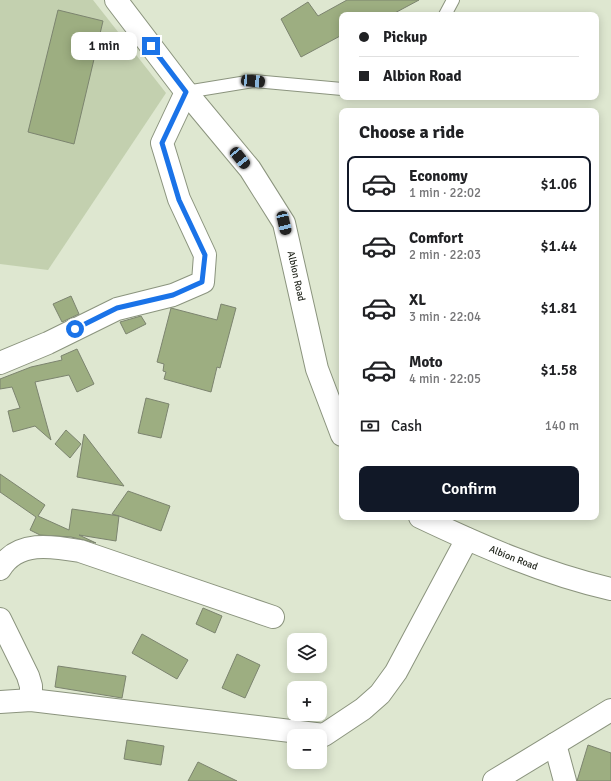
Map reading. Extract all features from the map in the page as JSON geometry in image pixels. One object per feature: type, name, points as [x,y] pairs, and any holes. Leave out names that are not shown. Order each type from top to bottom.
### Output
[{"type":"street","name":"Albion Road","points":[[116,0],[186,92],[250,169],[284,223],[317,369],[339,427]]},
{"type":"street","points":[[0,363],[48,343],[117,308],[173,295],[202,282],[205,255],[179,200],[162,143],[186,92]]},
{"type":"street","name":"Albion Road","points":[[426,520],[467,539],[585,583],[611,589]]},
{"type":"street","points":[[0,702],[31,700],[324,735],[364,709],[380,694],[396,672],[467,539]]},
{"type":"street","points":[[0,569],[12,553],[27,548],[52,546],[80,551],[273,617]]},
{"type":"street","points":[[0,619],[28,676],[31,700]]},
{"type":"street","points":[[494,781],[611,710]]},
{"type":"street","points":[[555,744],[566,781]]},
{"type":"lane","points":[[447,12],[453,0]]},
{"type":"lane","points":[[186,92],[253,81],[339,89]]},
{"type":"green space","points":[[0,0],[93,0],[166,93],[48,270],[0,264]]},
{"type":"building","points":[[347,0],[419,0],[397,12],[339,12],[339,37],[301,57],[281,19],[308,2],[318,16]]},
{"type":"building","points":[[58,10],[103,21],[74,144],[28,132]]},
{"type":"building","points":[[71,296],[79,314],[62,322],[53,304]]},
{"type":"building","points":[[221,304],[236,308],[220,368],[217,367],[211,392],[164,379],[166,372],[163,371],[164,364],[157,362],[171,308],[217,320]]},
{"type":"building","points":[[141,316],[146,324],[126,334],[120,322]]},
{"type":"building","points":[[77,349],[94,384],[77,392],[69,375],[35,382],[51,440],[35,426],[13,432],[8,411],[20,408],[12,387],[0,389],[0,379],[31,367],[62,360],[61,356]]},
{"type":"building","points":[[146,398],[169,404],[161,438],[138,433]]},
{"type":"building","points":[[66,430],[81,444],[70,458],[55,444]]},
{"type":"building","points":[[84,434],[124,486],[77,477]]},
{"type":"building","points":[[0,474],[45,505],[38,516],[69,530],[72,509],[119,516],[116,541],[79,535],[96,543],[71,537],[40,535],[30,530],[36,517],[0,492]]},
{"type":"building","points":[[128,491],[170,506],[161,531],[112,514]]},
{"type":"building","points":[[203,608],[222,616],[215,633],[196,624]]},
{"type":"building","points":[[142,634],[188,660],[177,679],[132,653]]},
{"type":"building","points":[[237,654],[260,665],[245,698],[222,688]]},
{"type":"building","points":[[58,666],[126,676],[122,698],[55,687]]},
{"type":"building","points":[[127,740],[164,746],[161,765],[124,759]]},
{"type":"building","points":[[588,745],[611,753],[611,781],[577,781]]},
{"type":"building","points":[[198,762],[237,781],[188,781]]},
{"type":"route","points":[[75,329],[117,308],[173,295],[202,282],[205,255],[179,200],[162,143],[186,92],[151,46]]}]
